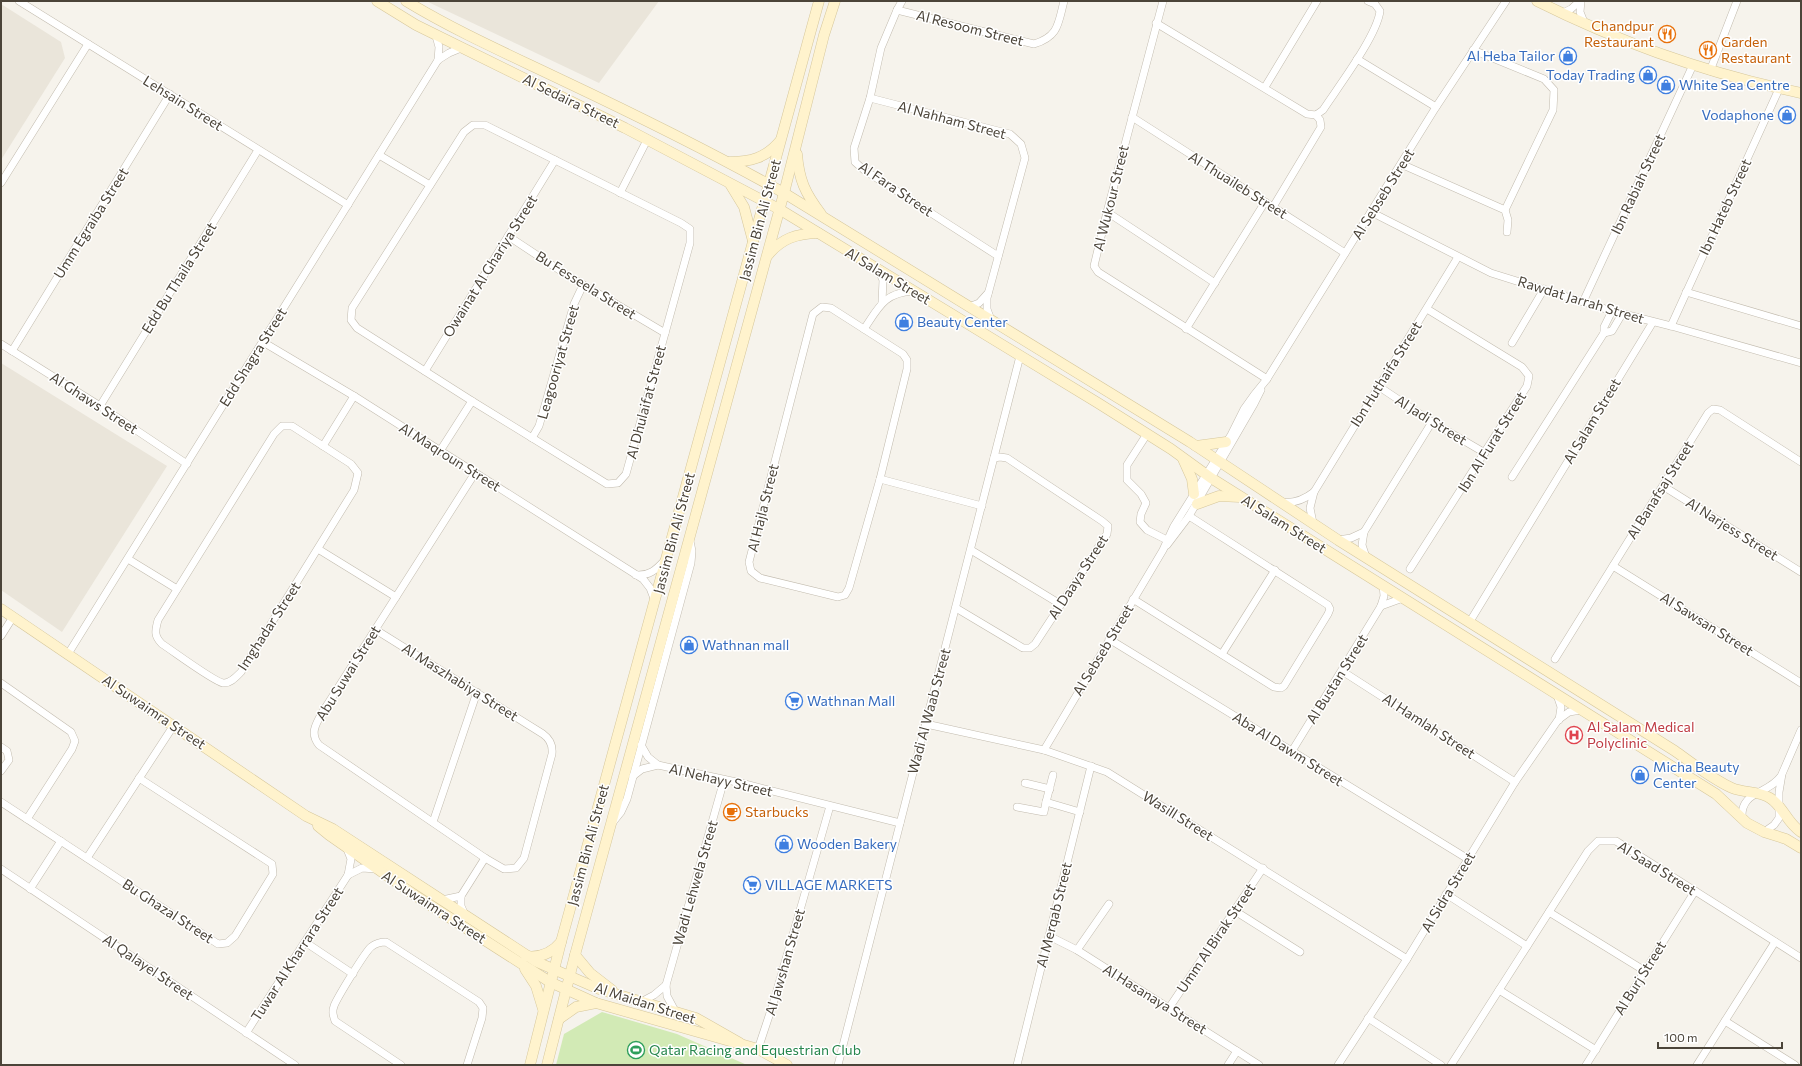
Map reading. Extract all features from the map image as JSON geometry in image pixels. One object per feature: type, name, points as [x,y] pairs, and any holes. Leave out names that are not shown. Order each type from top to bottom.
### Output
[{"type":"street","name":"Lehsain Street","points":[[19,1],[348,205]]},
{"type":"street","name":"Al Sedaira Street","points":[[377,1],[436,36],[647,140],[765,202]]},
{"type":"street","name":"Al Sedaira Street","points":[[406,1],[438,19],[729,162],[769,185]]},
{"type":"street","name":"Jassim Bin Ali Street","points":[[530,1065],[550,982],[754,243],[819,1]]},
{"type":"street","name":"Jassim Bin Ali Street","points":[[547,1065],[575,955],[780,209],[824,35],[836,1]]},
{"type":"street","name":"Al Fara Street","points":[[902,1],[881,48],[870,98],[854,148],[855,162],[864,170],[998,256]]},
{"type":"street","name":"Al Resoom Street","points":[[897,10],[1034,44],[1046,40],[1057,29],[1064,1]]},
{"type":"street","name":"Al Wukour Street","points":[[1163,1],[1156,23],[1094,266],[1098,272],[1267,379]]},
{"type":"street","points":[[1265,88],[1317,1]]},
{"type":"street","points":[[1156,23],[1307,114],[1316,114],[1323,110],[1379,20],[1380,11],[1375,4],[1368,1]]},
{"type":"street","name":"Al Sebseb Street","points":[[1163,550],[1167,540],[1209,477],[1254,404],[1261,388],[1436,107],[1506,1]]},
{"type":"street","points":[[1537,1],[1631,43],[1710,71],[1779,89],[1801,93]]},
{"type":"street","points":[[1563,13],[1581,1]]},
{"type":"street","points":[[1581,1],[1580,12],[1584,22]]},
{"type":"street","points":[[1710,71],[1737,1]]},
{"type":"street","points":[[436,36],[439,47],[438,60]]},
{"type":"street","points":[[1,182],[88,44]]},
{"type":"street","name":"Edd Shagra Street","points":[[68,654],[438,60],[449,52],[461,48]]},
{"type":"street","points":[[1473,50],[1544,78],[1554,90],[1553,110],[1505,210],[1508,220],[1507,232]]},
{"type":"street","points":[[1356,59],[1436,107]]},
{"type":"street","name":"Ibn Rabiah Street","points":[[1583,302],[1693,65]]},
{"type":"street","name":"Ibn Hateb Street","points":[[1671,326],[1779,89]]},
{"type":"street","name":"Umm Egraiba Street","points":[[12,351],[170,94]]},
{"type":"street","name":"Al Nahham Street","points":[[870,98],[1010,134],[1021,144],[1025,158],[988,293],[987,309],[991,321]]},
{"type":"street","points":[[1273,208],[1321,127],[1320,120],[1316,114]]},
{"type":"street","name":"Al Thuaileb Street","points":[[1132,117],[1346,253]]},
{"type":"street","name":"Al Dhulaifat Street","points":[[472,125],[485,125],[620,193],[681,223],[690,229],[690,243],[626,474],[618,483],[607,484],[425,372],[357,328],[350,320],[352,308],[464,132],[472,125]]},
{"type":"street","points":[[729,162],[757,159],[772,150],[782,138]]},
{"type":"street","points":[[620,193],[647,140]]},
{"type":"street","points":[[796,143],[798,173],[804,188],[814,205],[825,218]]},
{"type":"street","name":"Edd Bu Thaila Street","points":[[100,406],[258,150]]},
{"type":"street","points":[[379,154],[430,185]]},
{"type":"street","name":"Owainat Al Ghariya Street","points":[[425,372],[555,160]]},
{"type":"street","points":[[1401,164],[1505,210]]},
{"type":"street","points":[[729,183],[744,207],[754,243]]},
{"type":"street","name":"Al Salam Street","points":[[769,185],[1196,446],[1367,559],[1675,751],[1723,784],[1742,792],[1756,793],[1770,798],[1780,808],[1789,821],[1801,832]]},
{"type":"street","name":"Al Salam Street","points":[[765,202],[780,209],[1147,434],[1209,477],[1716,794],[1742,820],[1764,832],[1786,839],[1801,848]]},
{"type":"street","points":[[1186,329],[1265,202]]},
{"type":"street","points":[[1107,212],[1215,283]]},
{"type":"street","name":"Rawdat Jarrah Street","points":[[1371,212],[1491,273],[1622,314],[1671,326],[1801,363]]},
{"type":"street","points":[[766,257],[774,248],[789,237],[818,233]]},
{"type":"street","name":"Bu Fesseela Street","points":[[508,236],[583,285],[665,333]]},
{"type":"street","name":"Ibn Huthaifa Street","points":[[1313,523],[1310,508],[1314,492],[1458,257]]},
{"type":"street","points":[[878,269],[883,280],[882,302]]},
{"type":"street","name":"Leagooriyat Street","points":[[532,438],[540,426],[574,304],[583,285]]},
{"type":"street","points":[[1512,344],[1544,290]]},
{"type":"street","points":[[864,329],[882,302],[890,296],[914,291]]},
{"type":"street","points":[[1686,292],[1801,326]]},
{"type":"street","points":[[969,307],[979,303],[988,293]]},
{"type":"street","name":"Al Hajla Street","points":[[822,307],[831,308],[903,354],[907,360],[907,369],[880,479],[849,588],[845,595],[838,596],[760,578],[752,571],[749,562],[813,314],[822,307]]},
{"type":"street","name":"Ibn Al Furat Street","points":[[1410,569],[1527,386],[1529,376],[1522,367],[1427,309]]},
{"type":"street","points":[[1512,477],[1604,334],[1604,327],[1612,311]]},
{"type":"street","points":[[1604,334],[1612,331],[1622,314]]},
{"type":"street","name":"Al Salam Street","points":[[1469,623],[1653,322]]},
{"type":"street","name":"Al Maqroun Street","points":[[263,342],[354,396],[636,574],[647,583],[655,601]]},
{"type":"street","name":"Al Ghaws Street","points":[[1,344],[100,406],[187,464]]},
{"type":"street","name":"Wadi Al Waab Street","points":[[838,1065],[1020,356]]},
{"type":"street","name":"Al Jadi Street","points":[[1378,386],[1432,422],[1485,453]]},
{"type":"street","name":"Al Sebseb Street","points":[[1218,461],[1226,442],[1244,409],[1254,394],[1261,388]]},
{"type":"street","points":[[323,446],[354,396]]},
{"type":"street","points":[[440,451],[472,401]]},
{"type":"street","name":"Al Banafsaj Street","points":[[1555,659],[1708,413],[1713,410],[1720,410],[1801,462]]},
{"type":"street","points":[[1367,559],[1362,545],[1364,532],[1432,422]]},
{"type":"street","name":"Imghadar Street","points":[[282,426],[292,426],[323,446],[351,464],[358,474],[354,490],[241,672],[231,681],[223,683],[162,644],[156,638],[155,631],[158,620],[274,434],[282,426]]},
{"type":"street","points":[[1147,434],[1127,465],[1127,480],[1141,494],[1146,503],[1141,514],[1140,522],[1147,530],[1167,540]]},
{"type":"street","points":[[1196,446],[1226,442]]},
{"type":"street","name":"Al Daaya Street","points":[[956,608],[1023,648],[1030,648],[1035,644],[1107,534],[1108,526],[1006,458],[994,458]]},
{"type":"street","points":[[1182,458],[1192,479],[1195,499],[1219,496],[1243,498]]},
{"type":"street","name":"Abu Suwai Street","points":[[475,473],[316,723],[313,732],[314,740],[319,745],[485,858],[504,869],[516,868],[524,858],[552,750],[550,740],[544,734]]},
{"type":"street","points":[[880,479],[982,506]]},
{"type":"street","name":"Al Narjess Street","points":[[1663,486],[1801,572]]},
{"type":"street","points":[[1279,502],[1286,503],[1301,500],[1314,492]]},
{"type":"street","name":"Al Sebseb Street","points":[[1044,750],[1163,550],[1189,516],[1195,499]]},
{"type":"street","points":[[1134,599],[1274,687],[1281,688],[1284,686],[1330,609],[1326,602],[1189,516]]},
{"type":"street","points":[[1338,540],[1352,538],[1364,532]]},
{"type":"street","points":[[612,824],[624,806],[691,563],[692,551],[689,539]]},
{"type":"street","points":[[318,549],[396,598]]},
{"type":"street","points":[[970,550],[1060,604]]},
{"type":"street","points":[[128,558],[178,589]]},
{"type":"street","points":[[636,574],[641,575],[652,572],[667,558]]},
{"type":"street","name":"Al Sawsan Street","points":[[1613,566],[1801,683]]},
{"type":"street","points":[[1222,654],[1275,570]]},
{"type":"street","name":"Al Bustan Street","points":[[1292,751],[1382,606],[1384,596],[1383,585]]},
{"type":"street","points":[[1382,606],[1403,598]]},
{"type":"street","name":"Al Suwaimra Street","points":[[1,609],[306,816],[329,836],[377,869],[523,960],[554,970],[570,978]]},
{"type":"street","points":[[1,636],[13,616]]},
{"type":"street","name":"Al Maszhabiya Street","points":[[376,630],[544,734]]},
{"type":"street","name":"Aba Al Dawm Street","points":[[1109,639],[1468,859]]},
{"type":"street","name":"Al Hamlah Street","points":[[1342,671],[1515,782]]},
{"type":"street","points":[[1,683],[71,732],[75,741],[72,750],[27,820]]},
{"type":"street","points":[[433,822],[477,692]]},
{"type":"street","points":[[1557,695],[1561,707],[1558,720]]},
{"type":"street","name":"Al Sidra Street","points":[[1338,1065],[1407,959],[1515,782],[1558,720],[1569,712],[1581,710]]},
{"type":"street","name":"Wasill Street","points":[[926,724],[1044,750],[1107,772],[1407,959]]},
{"type":"street","points":[[87,858],[174,725]]},
{"type":"street","points":[[1764,832],[1777,822],[1780,808],[1779,792],[1782,774],[1801,730]]},
{"type":"street","name":"Al Nehayy Street","points":[[641,745],[648,757],[658,765],[900,823]]},
{"type":"street","points":[[1,747],[7,751],[9,760],[1,772]]},
{"type":"street","name":"Al Nehayy Street","points":[[633,776],[642,769],[658,765]]},
{"type":"street","name":"Al Merqab Street","points":[[1018,1065],[1091,766]]},
{"type":"street","points":[[1742,820],[1745,803],[1756,793],[1768,788],[1782,774]]},
{"type":"street","points":[[1017,806],[1044,812],[1053,775]]},
{"type":"street","name":"Bu Ghazal Street","points":[[1,802],[218,944],[227,943],[235,936],[273,874],[272,864],[139,778]]},
{"type":"street","name":"Wadi Lehwela Street","points":[[666,985],[724,780]]},
{"type":"street","points":[[1025,783],[1050,789]]},
{"type":"street","points":[[1046,802],[1080,812]]},
{"type":"street","name":"Al Jawshan Street","points":[[758,1049],[773,1004],[830,806]]},
{"type":"street","name":"Al Suwaimra Street","points":[[306,816],[333,829],[465,915],[550,982],[566,990]]},
{"type":"street","points":[[30,889],[61,841]]},
{"type":"street","name":"Al Saad Street","points":[[1451,1065],[1588,851],[1598,841],[1616,841],[1801,958]]},
{"type":"street","name":"Tuwar Al Kharrara Street","points":[[246,1033],[348,875],[351,864],[347,848]]},
{"type":"street","points":[[465,915],[461,906],[461,896],[485,858]]},
{"type":"street","name":"Tuwar Al Kharrara Street","points":[[348,875],[362,868],[377,869]]},
{"type":"street","name":"Umm Al Birak Street","points":[[1169,1008],[1263,868]]},
{"type":"street","name":"Al Qalayel Street","points":[[1,869],[295,1065]]},
{"type":"street","name":"Al Burj Street","points":[[1586,1065],[1695,891]]},
{"type":"street","points":[[1446,894],[1527,946]]},
{"type":"street","points":[[442,900],[461,896]]},
{"type":"street","points":[[1077,950],[1108,904]]},
{"type":"street","points":[[1235,910],[1300,952]]},
{"type":"street","points":[[1549,912],[1645,971]]},
{"type":"street","name":"Al Hasanaya Street","points":[[1049,936],[1077,950],[1259,1065]]},
{"type":"street","points":[[305,942],[353,974]]},
{"type":"street","points":[[401,1065],[335,1021],[333,1013],[335,1004],[370,947],[378,942],[386,942],[478,1002],[483,1008],[482,1018],[467,1065]]},
{"type":"street","points":[[543,1013],[536,986],[523,960],[546,954],[557,947],[561,942]]},
{"type":"street","points":[[1697,1065],[1775,942]]},
{"type":"street","points":[[575,955],[596,979],[618,995]]},
{"type":"street","name":"Al Maidan Street","points":[[570,978],[618,995],[675,1011],[706,1022],[740,1043]]},
{"type":"street","points":[[641,1002],[654,995],[666,985]]},
{"type":"street","points":[[666,985],[667,996],[675,1011]]},
{"type":"street","name":"Al Maidan Street","points":[[566,990],[596,1003],[758,1049],[787,1065]]},
{"type":"street","points":[[1499,990],[1596,1050]]},
{"type":"street","points":[[559,1019],[576,1007],[596,1003]]},
{"type":"street","points":[[1368,1018],[1442,1065]]},
{"type":"street","points":[[1725,1021],[1794,1065]]},
{"type":"street","points":[[1228,1065],[1237,1051]]},
{"type":"shaded area","points":[[426,1],[659,1],[599,83]]},
{"type":"shaded area","points":[[1,4],[61,42],[65,58],[1,160]]},
{"type":"shaded area","points":[[1,363],[167,466],[62,632],[1,590]]},
{"type":"green space","name":"Qatar Racing and Equestrian Club","points":[[602,1012],[677,1034],[747,1065],[556,1065],[564,1034]]},
{"type":"place","name":"Chandpur Restaurant","points":[[1667,34]]},
{"type":"place","name":"Garden Restaurant","points":[[1708,50]]},
{"type":"place","name":"Al Heba Tailor","points":[[1568,56]]},
{"type":"place","name":"Today Trading","points":[[1648,75]]},
{"type":"place","name":"White Sea Centre","points":[[1666,85]]},
{"type":"place","name":"Vodaphone","points":[[1787,115]]},
{"type":"place","name":"Beauty Center","points":[[904,322]]},
{"type":"place","name":"Wathnan mall","points":[[689,645]]},
{"type":"place","name":"Wathnan Mall","points":[[794,701]]},
{"type":"place","name":"Al Salam Medical Polyclinic","points":[[1574,735]]},
{"type":"place","name":"Micha Beauty Center","points":[[1640,775]]},
{"type":"place","name":"Starbucks","points":[[732,812]]},
{"type":"place","name":"Wooden Bakery","points":[[784,844]]},
{"type":"place","name":"VILLAGE MARKETS","points":[[752,885]]},
{"type":"place","name":"Qatar Racing and Equestrian Club","points":[[636,1050]]}]
